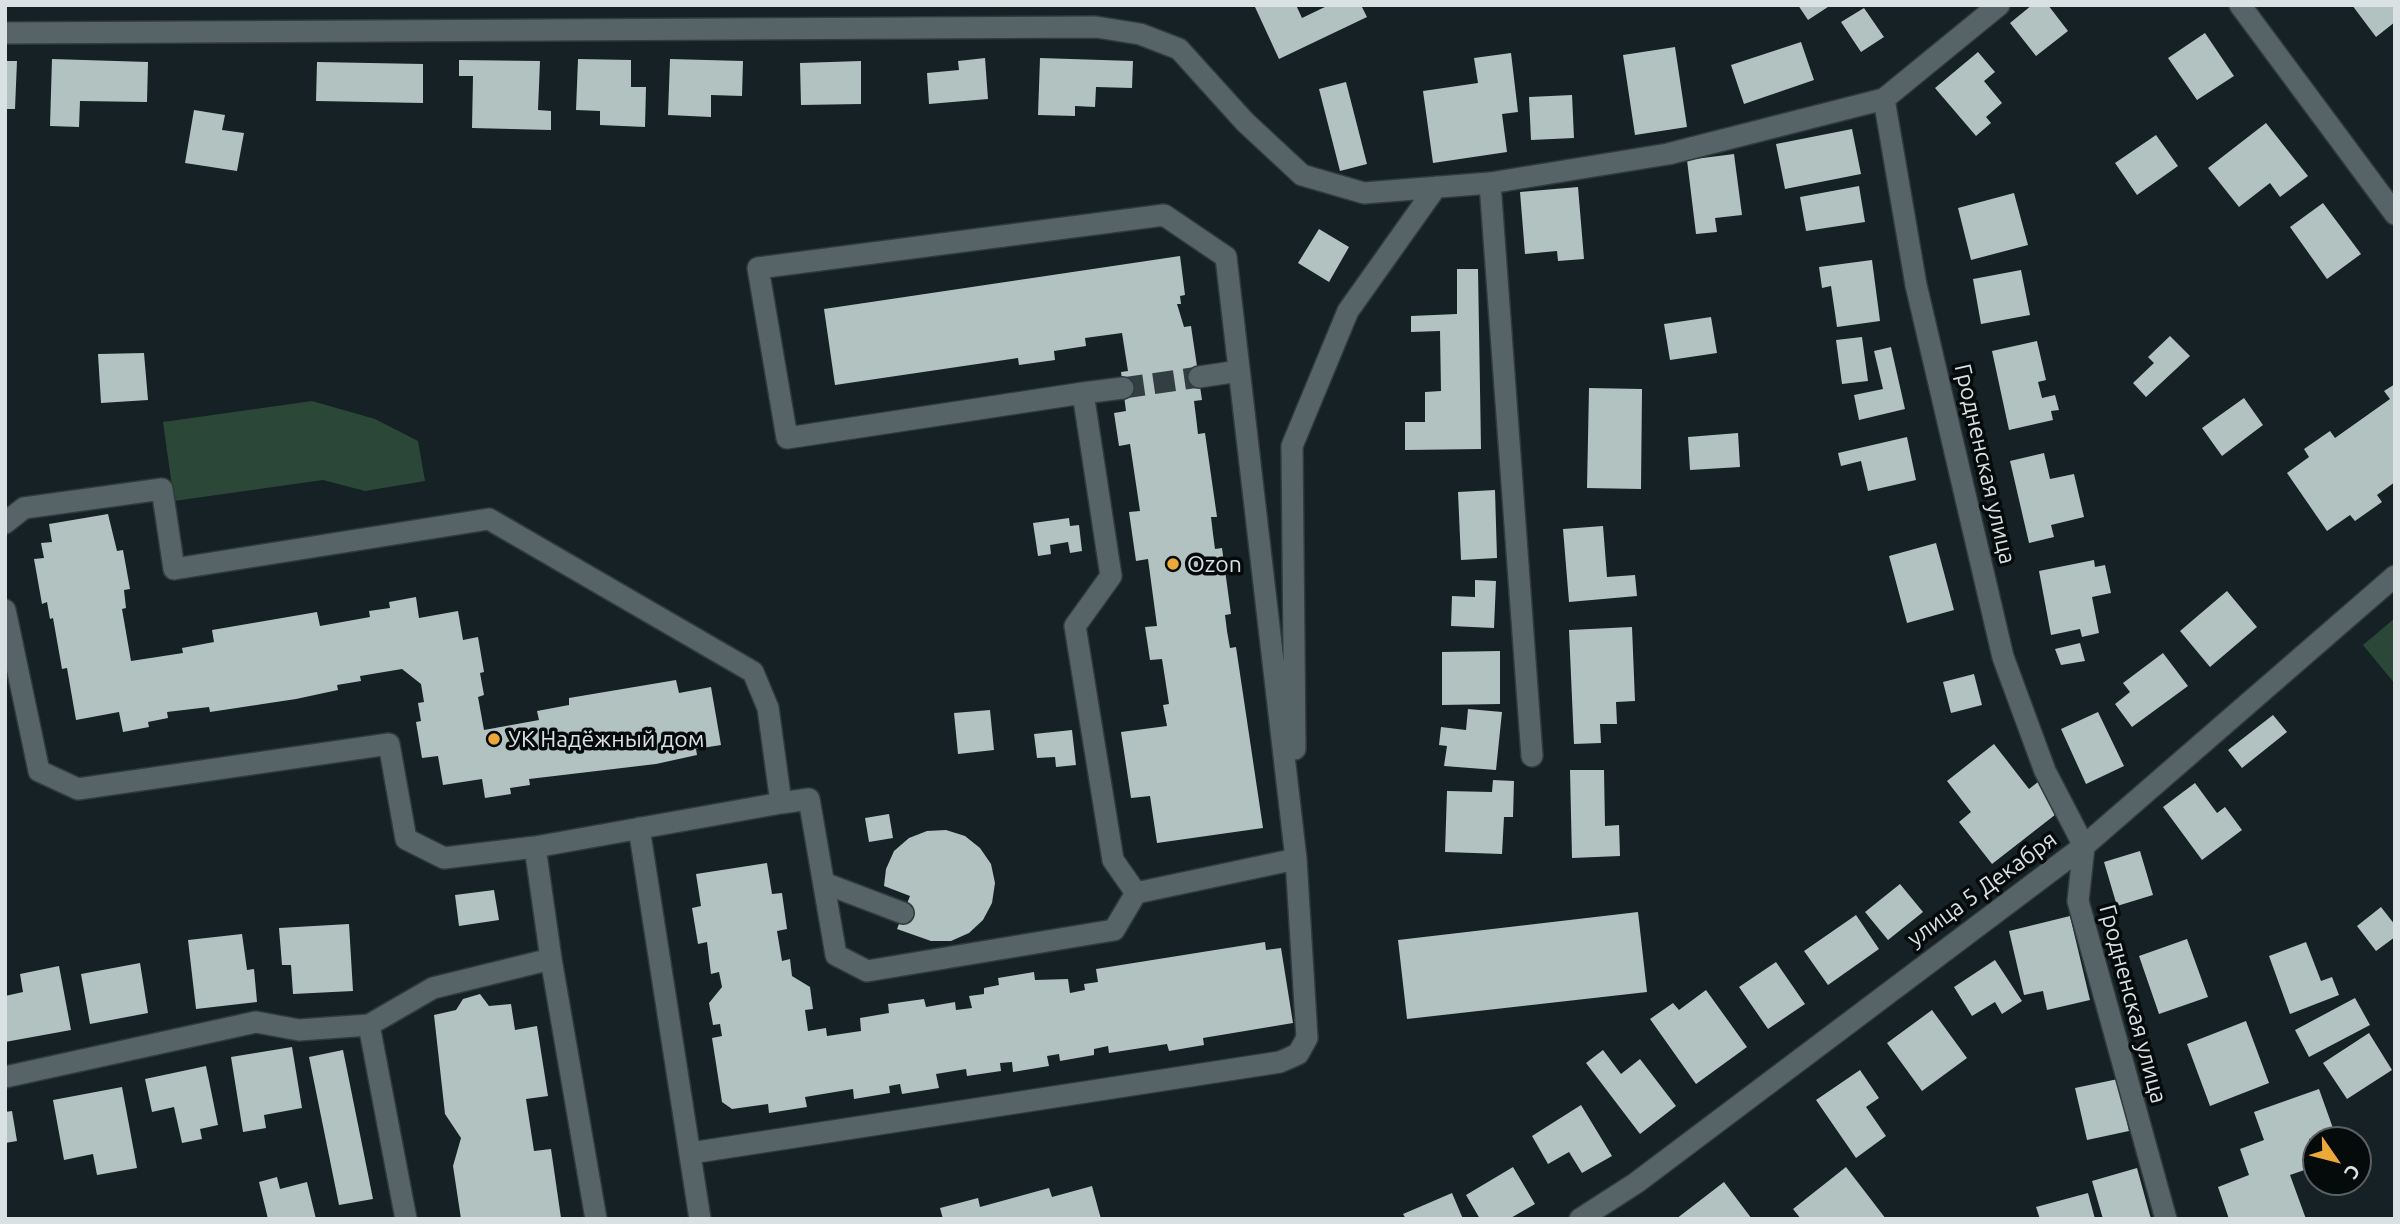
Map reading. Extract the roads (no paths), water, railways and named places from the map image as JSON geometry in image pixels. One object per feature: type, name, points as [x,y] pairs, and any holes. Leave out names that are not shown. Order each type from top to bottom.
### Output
[{"type":"street","points":[[5,33],[1096,27],[1140,34],[1179,49],[1245,122],[1302,175],[1364,193],[1490,183],[1668,154],[1884,99],[1999,5]]},
{"type":"street","points":[[2240,5],[2395,214]]},
{"type":"street","name":"Гродненская улица","points":[[1884,99],[1916,285],[2003,657],[2045,771],[2084,846],[2078,901],[2166,1219]]},
{"type":"street","points":[[1490,183],[1532,756]]},
{"type":"street","points":[[1296,859],[1292,446],[1348,312],[1436,187]]},
{"type":"street","points":[[691,1153],[1280,1062],[1298,1054],[1307,1038],[1308,1013],[1296,859],[1226,257],[1164,215],[758,268],[787,438],[1123,388]]},
{"type":"street","points":[[1199,377],[1239,371]]},
{"type":"street","points":[[1083,393],[1111,576],[1074,626],[1113,860],[1136,893]]},
{"type":"street","points":[[5,523],[24,508],[162,489],[174,569],[489,519],[753,672],[768,708],[780,803]]},
{"type":"street","name":"улица 5 Декабря","points":[[1580,1219],[1636,1183],[2084,846],[2395,576]]},
{"type":"street","points":[[5,610],[39,771],[78,789],[389,744],[406,839],[443,858],[535,847],[809,799],[836,955],[867,971],[1114,930],[1136,893],[1296,859]]},
{"type":"street","points":[[639,828],[700,1219]]},
{"type":"street","points":[[535,847],[551,959],[596,1219]]},
{"type":"street","points":[[824,883],[903,913]]},
{"type":"street","points":[[5,1077],[256,1022],[299,1030],[369,1025],[433,988],[551,959]]},
{"type":"street","points":[[369,1025],[406,1219]]},
{"type":"tunnel","points":[[1123,388],[1199,377]]},
{"type":"place","name":"Ozon","points":[[1173,564]]},
{"type":"place","name":"УК Надёжный дом","points":[[494,739]]}]
